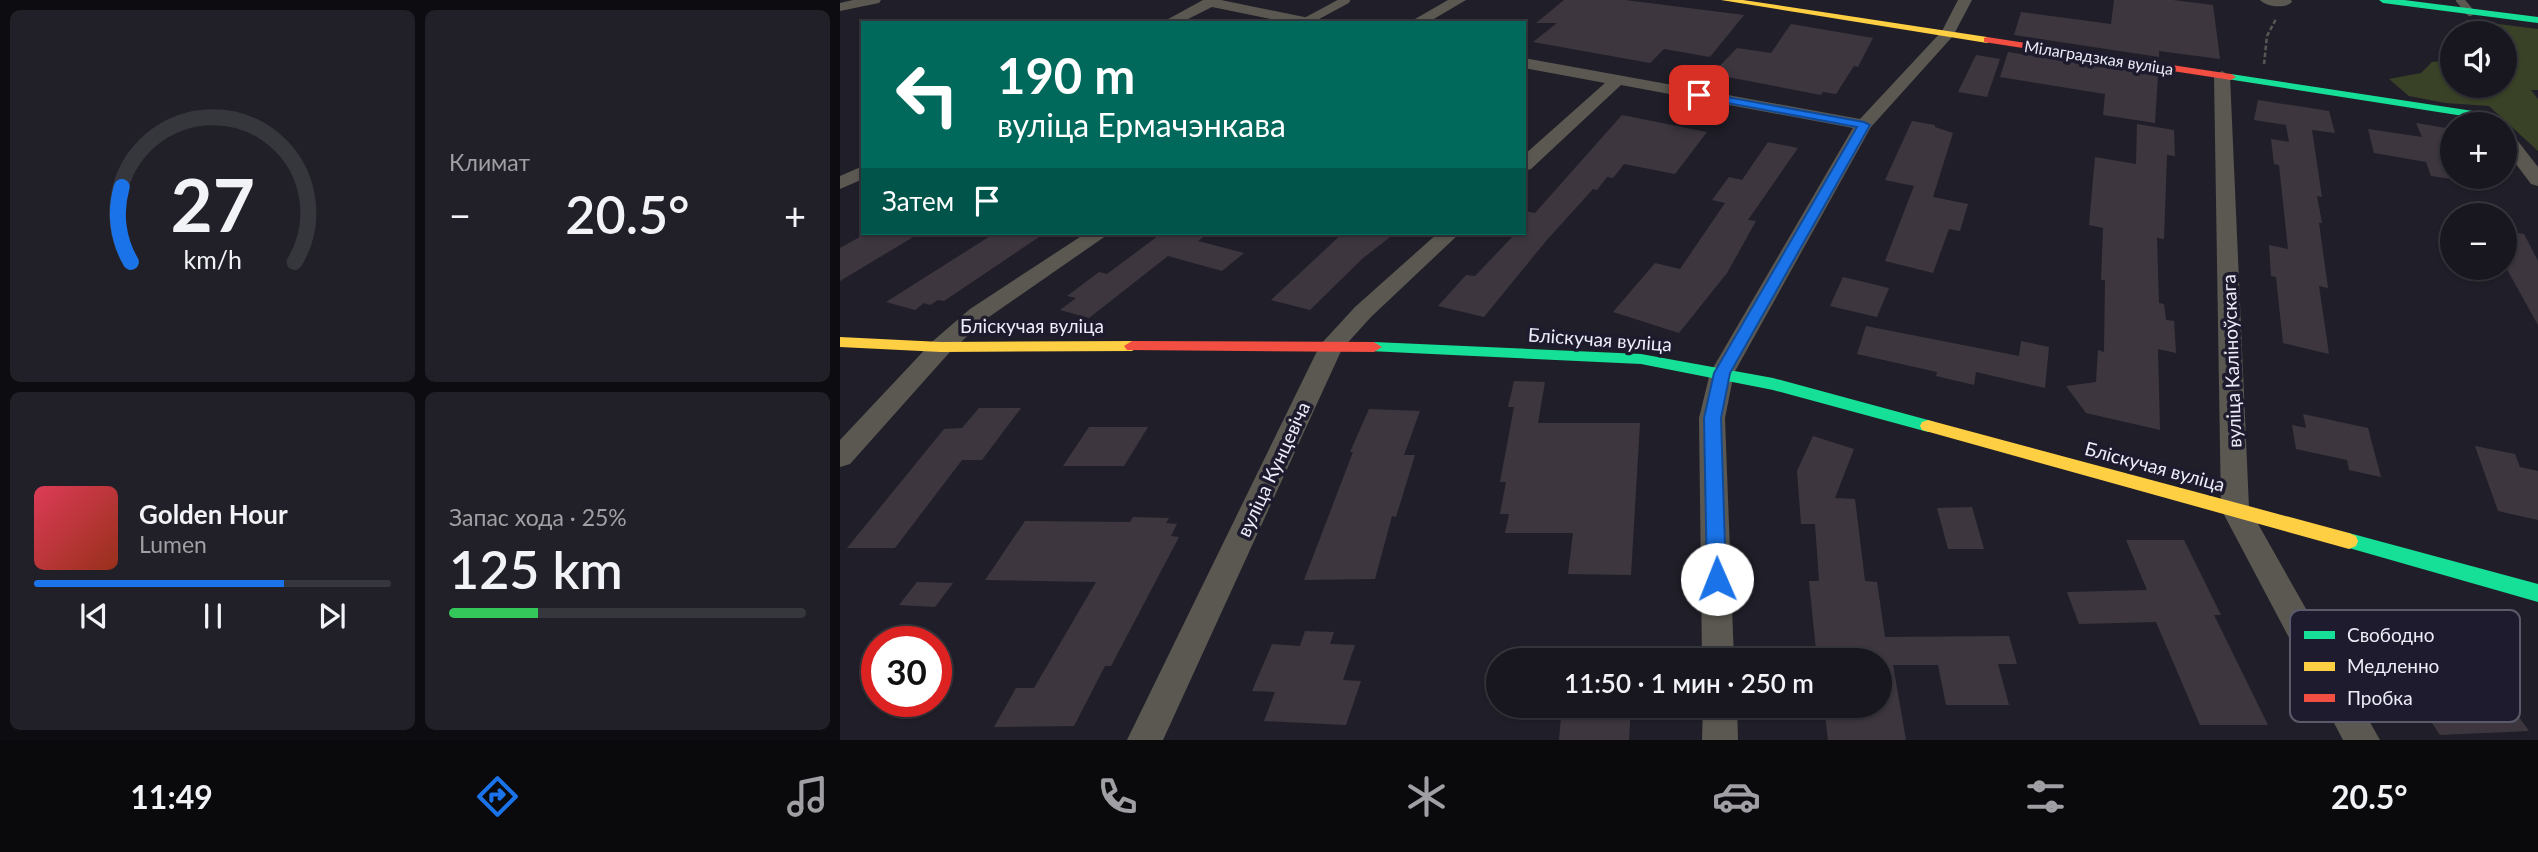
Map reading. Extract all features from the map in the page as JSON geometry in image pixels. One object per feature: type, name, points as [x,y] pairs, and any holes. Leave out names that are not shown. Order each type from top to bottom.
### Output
[{"type":"street","points":[[840,7],[874,0]]},
{"type":"street","points":[[1419,21],[1459,0]]},
{"type":"street","name":"Мілаградзкая вуліца","points":[[1725,0],[2460,112]]},
{"type":"street","points":[[1718,648],[1713,418],[1722,373],[1864,125],[1948,33],[1965,0]]},
{"type":"street","points":[[2267,0],[2285,2]]},
{"type":"street","points":[[2383,0],[2465,6],[2538,20]]},
{"type":"street","points":[[1172,21],[1212,1],[1305,21]]},
{"type":"street","points":[[1526,63],[1864,125]]},
{"type":"street","name":"вуліца Каліноўскага","points":[[2222,76],[2235,509],[2291,610]]},
{"type":"street","points":[[1526,163],[1617,80]]},
{"type":"street","points":[[2517,152],[2538,180]]},
{"type":"street","points":[[840,183],[861,173]]},
{"type":"street","points":[[840,457],[941,347],[978,314],[1097,235]]},
{"type":"street","name":"вуліца Кунцевіча","points":[[1145,740],[1332,345],[1363,312],[1448,235]]},
{"type":"street","name":"Бліскучая вуліца","points":[[840,342],[941,347],[1332,345],[1641,359],[1773,384],[2538,593]]},
{"type":"street","points":[[1720,718],[1720,740]]},
{"type":"street","name":"вуліца Каліноўскага","points":[[2352,722],[2362,740]]},
{"type":"lane","points":[[1312,21],[1346,0]]},
{"type":"path","points":[[2262,82],[2267,36],[2285,2]]},
{"type":"green space","points":[[2517,26],[2538,29],[2538,90],[2531,90],[2538,99],[2538,151],[2517,132],[2517,112],[2496,112],[2489,106],[2445,103],[2409,96],[2389,79],[2421,73],[2432,62],[2440,61],[2440,98],[2517,98]]},
{"type":"building","points":[[1564,0],[1625,0],[1744,15],[1710,57],[1664,49],[1650,63],[1533,42],[1557,23],[1536,23]]},
{"type":"building","points":[[2114,0],[2173,0],[2213,5],[2220,59],[2159,51],[2159,57],[2014,35],[2021,12],[2111,24]]},
{"type":"building","points":[[1791,24],[1873,38],[1858,67],[1854,66],[1836,94],[1823,92],[1821,95],[1712,74],[1737,48],[1771,53]]},
{"type":"building","points":[[2008,52],[2158,75],[2155,123],[2103,115],[2105,94],[2000,77]]},
{"type":"building","points":[[1976,55],[2000,59],[1987,97],[1958,92]]},
{"type":"building","points":[[2258,100],[2329,111],[2335,133],[2312,130],[2322,197],[2317,196],[2328,288],[2319,286],[2329,354],[2283,343],[2276,277],[2271,276],[2269,245],[2288,249],[2279,165],[2274,164],[2271,139],[2289,142],[2286,125],[2254,120]]},
{"type":"building","points":[[1622,115],[1707,132],[1675,174],[1624,164],[1613,178],[1607,177],[1546,241],[1484,317],[1438,306],[1466,275],[1475,276],[1514,235],[1526,235],[1526,211],[1535,213]]},
{"type":"building","points":[[1912,121],[1935,125],[1953,133],[1933,197],[1968,204],[1960,231],[1949,229],[1933,273],[1885,261],[1914,186],[1885,180]]},
{"type":"building","points":[[2416,123],[2440,127],[2440,177],[2431,176],[2426,162],[2374,153],[2368,129],[2422,137]]},
{"type":"building","points":[[2137,124],[2174,130],[2175,156],[2167,155],[2164,239],[2157,238],[2159,303],[2164,304],[2166,320],[2174,321],[2176,353],[2158,349],[2160,430],[2086,413],[2066,386],[2096,382],[2098,350],[2104,352],[2105,280],[2101,280],[2103,228],[2089,225],[2095,157],[2136,164]]},
{"type":"building","points":[[1768,142],[1798,148],[1748,220],[1756,221],[1727,273],[1679,333],[1613,312],[1655,263],[1680,269],[1725,203],[1712,200],[1729,177],[1742,180]]},
{"type":"building","points":[[2517,233],[2524,234],[2538,261],[2538,325],[2513,280],[2517,280]]},
{"type":"building","points":[[863,235],[917,235],[840,281],[840,248]]},
{"type":"building","points":[[992,235],[1042,235],[944,301],[938,300],[930,305],[924,303],[915,310],[886,302]]},
{"type":"building","points":[[1159,235],[1206,235],[1198,241],[1244,253],[1222,271],[1168,256],[1089,318],[1060,310],[1076,298],[1067,296],[1099,272],[1107,274]]},
{"type":"building","points":[[1341,235],[1392,235],[1362,259],[1310,310],[1271,300]]},
{"type":"building","points":[[1843,277],[1889,288],[1877,317],[1830,306]]},
{"type":"building","points":[[1866,326],[2019,356],[2021,341],[2049,347],[2045,388],[1976,372],[1974,385],[1936,376],[1937,372],[1857,354]]},
{"type":"building","points":[[1514,381],[1545,382],[1538,423],[1640,423],[1631,575],[1568,574],[1573,533],[1505,533],[1509,514],[1500,514],[1506,482],[1500,482],[1514,407],[1508,407]]},
{"type":"building","points":[[979,408],[1021,408],[982,460],[962,460],[895,548],[847,548],[944,429],[962,428]]},
{"type":"building","points":[[1369,409],[1420,411],[1404,455],[1415,455],[1396,517],[1392,516],[1375,579],[1304,580],[1353,452],[1350,452]]},
{"type":"building","points":[[2303,414],[2368,428],[2381,477],[2349,470],[2347,460],[2296,449],[2292,425],[2306,428]]},
{"type":"building","points":[[1089,427],[1148,427],[1124,466],[1063,466]]},
{"type":"building","points":[[1813,436],[1854,449],[1835,498],[1855,499],[1865,581],[1877,582],[1885,637],[2009,636],[2017,664],[1998,664],[2009,705],[1946,705],[1938,665],[1893,665],[1906,740],[1828,740],[1825,718],[1892,718],[1892,648],[1816,648],[1809,581],[1819,581],[1815,524],[1801,524],[1797,471]]},
{"type":"building","points":[[2475,446],[2515,454],[2520,467],[2538,471],[2538,520],[2498,511]]},
{"type":"building","points":[[1972,507],[1984,549],[1948,549],[1937,508]]},
{"type":"building","points":[[1133,517],[1169,518],[1166,523],[1177,524],[1171,536],[1179,537],[1111,666],[1105,666],[1074,726],[994,727],[1016,688],[1034,688],[1096,582],[985,580],[1025,521],[1130,522]]},
{"type":"building","points":[[2126,540],[2184,540],[2221,615],[2214,615],[2268,725],[2200,725],[2156,622],[2079,624],[2067,592],[2147,590]]},
{"type":"building","points":[[917,582],[953,583],[935,607],[899,605]]},
{"type":"building","points":[[1305,631],[1334,632],[1330,644],[1355,645],[1343,680],[1361,681],[1346,725],[1264,721],[1275,692],[1252,691],[1272,644],[1300,646]]},
{"type":"building","points":[[1561,718],[1630,718],[1629,740],[1559,740]]},
{"type":"building","points":[[2520,719],[2529,731],[2440,735],[2431,722],[2520,722]]},
{"type":"traffic: fast","points":[[2383,0],[2538,20]]},
{"type":"traffic: fast","points":[[2231,77],[2460,112]]},
{"type":"traffic: fast","points":[[1374,347],[1641,359],[1773,384],[1928,426]]},
{"type":"traffic: fast","points":[[2349,541],[2538,593]]},
{"type":"traffic: slow","points":[[1725,0],[1987,40]]},
{"type":"traffic: slow","points":[[840,342],[941,347],[1132,346]]},
{"type":"traffic: slow","points":[[1928,426],[2349,541]]},
{"type":"traffic: jam","points":[[1987,40],[2231,77]]},
{"type":"traffic: jam","points":[[1132,346],[1374,347]]},
{"type":"route","points":[[1699,95],[1864,125],[1748,323],[1722,373],[1713,418],[1717,579]]}]
